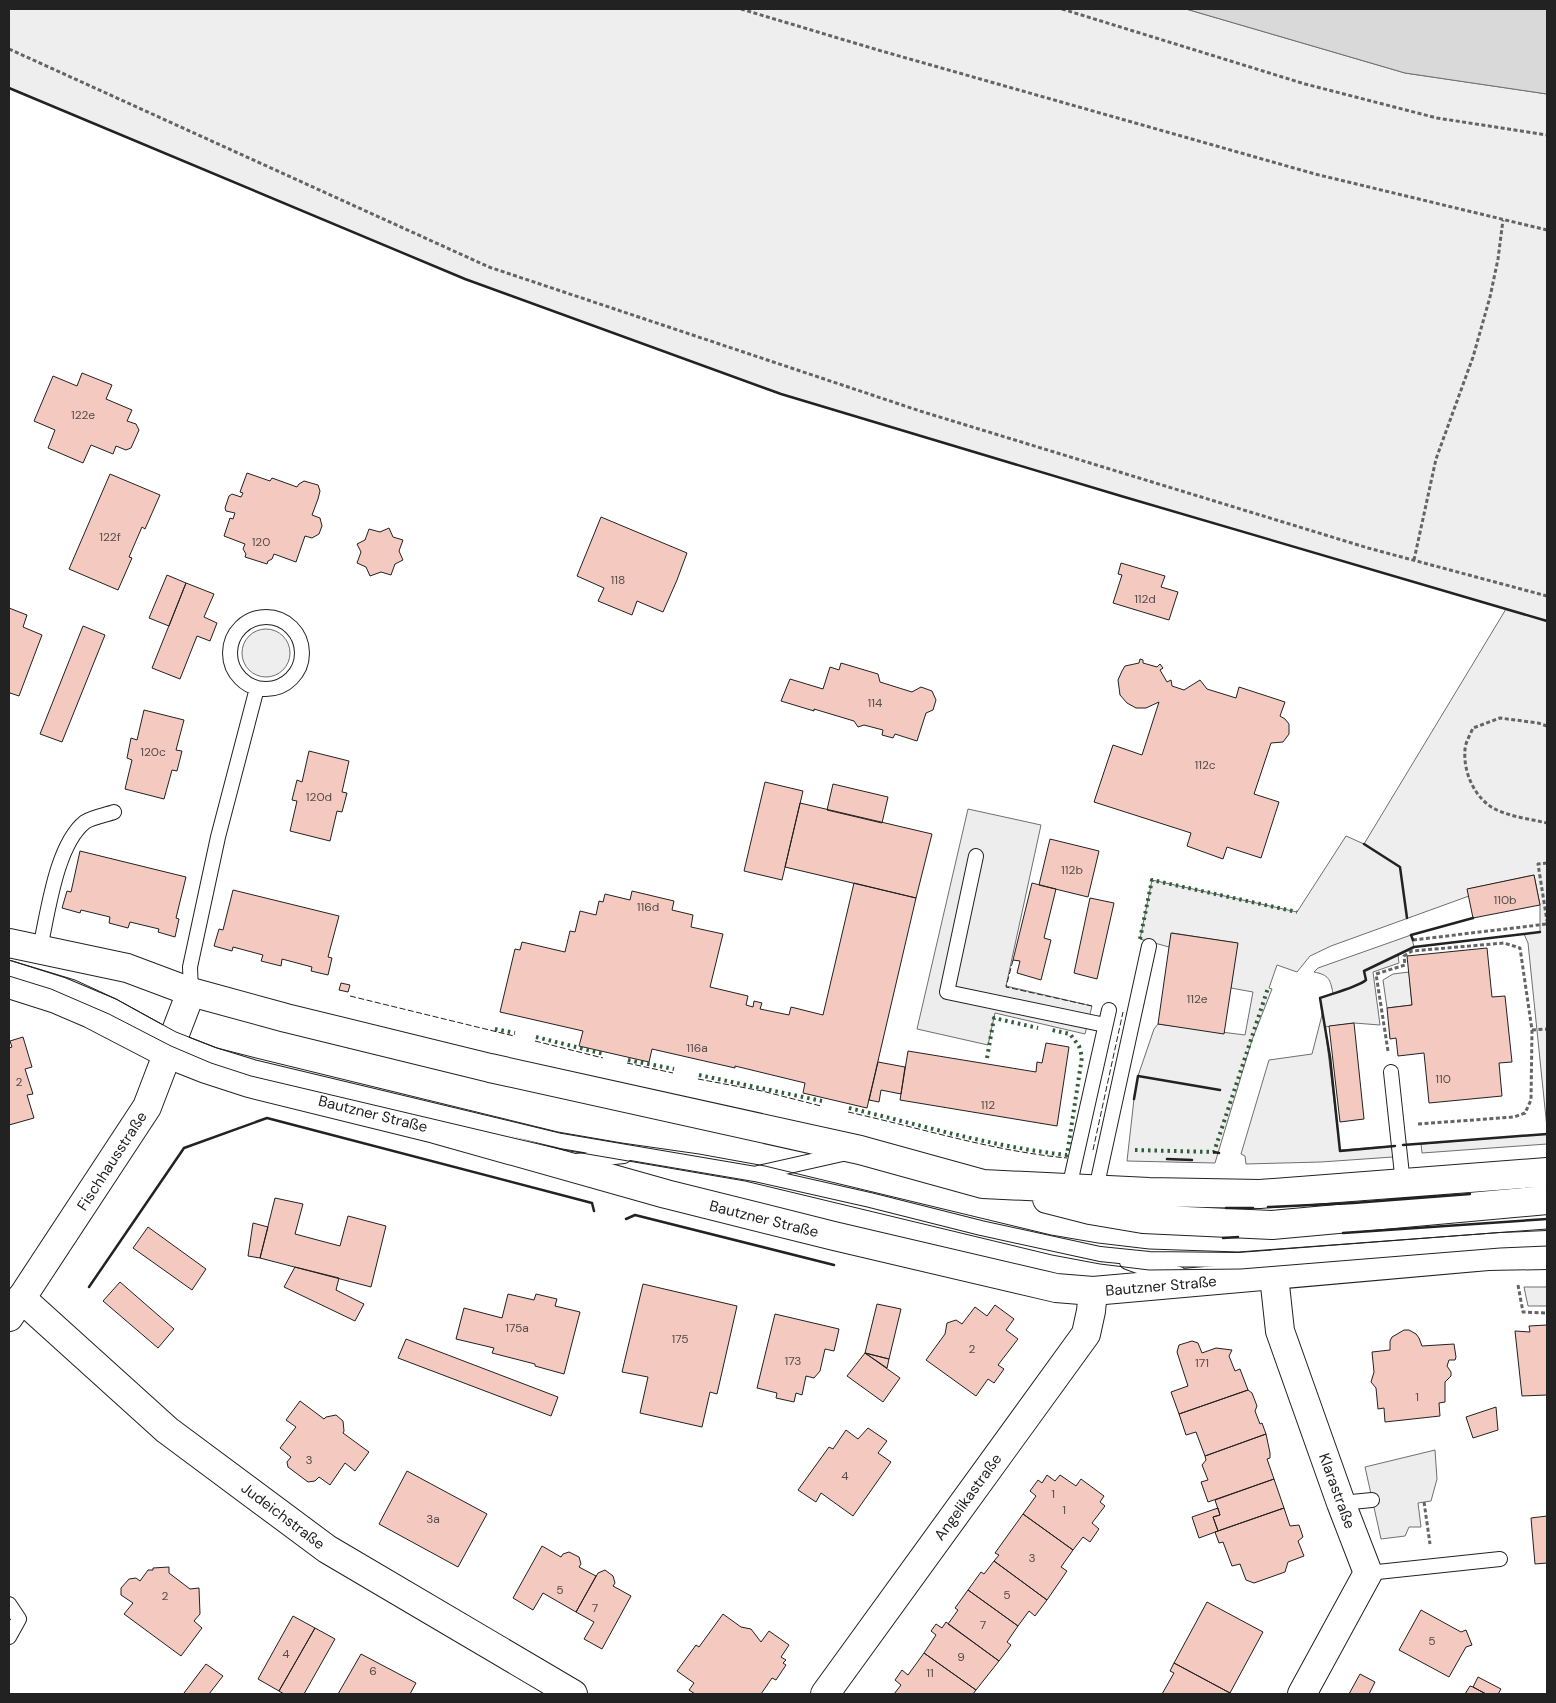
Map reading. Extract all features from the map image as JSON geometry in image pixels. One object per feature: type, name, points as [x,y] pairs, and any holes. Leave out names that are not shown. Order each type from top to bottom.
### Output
[{"type":"main road","points":[[9,943],[40,948],[127,968],[191,992],[277,1016],[490,1068],[860,1150],[983,1184],[1090,1210],[1143,1219],[1272,1225],[1547,1200]]},
{"type":"main road","name":"Bautzner Straße","points":[[9,984],[56,999],[171,1046],[206,1070],[249,1083],[435,1129],[666,1194],[1028,1283],[1056,1288],[1093,1291],[1488,1256],[1547,1255]]},
{"type":"main road","name":"Fischhausstraße","points":[[15,1307],[147,1107],[191,992]]},
{"type":"main road","points":[[983,1184],[1260,1194],[1547,1172]]},
{"type":"main road","name":"Klarastraße","points":[[1274,1276],[1280,1331],[1368,1573]]},
{"type":"main road","name":"Angelikastraße","points":[[825,1694],[1086,1334],[1093,1291]]},
{"type":"main road","name":"Judeichstraße","points":[[15,1307],[167,1430],[327,1549],[573,1694]]},
{"type":"main road","points":[[1302,1694],[1368,1573]]},
{"type":"lane","points":[[262,617],[274,618],[285,622],[296,634],[302,650],[301,662],[297,672],[289,681],[268,689],[257,688],[237,674],[231,663],[230,651],[233,638],[240,628],[250,621],[262,617]]},
{"type":"lane","points":[[191,992],[190,967],[218,837],[257,688]]},
{"type":"lane","points":[[40,948],[58,868],[67,846],[86,822],[114,812]]},
{"type":"lane","points":[[976,856],[947,992],[1105,1025]]},
{"type":"lane","points":[[1096,1189],[1149,946]]},
{"type":"lane","points":[[9,968],[72,988],[113,1006],[171,1046],[561,1141],[755,1174],[1053,1244],[1108,1254],[1149,1259],[1239,1260],[1547,1238]]},
{"type":"lane","points":[[1069,1188],[1109,1010]]},
{"type":"lane","points":[[1391,1072],[1403,1184]]},
{"type":"lane","points":[[755,1174],[860,1150]]},
{"type":"lane","points":[[559,1163],[637,1154]]},
{"type":"lane","points":[[1108,1254],[1149,1270],[1228,1280]]},
{"type":"lane","points":[[1341,1503],[1372,1500]]},
{"type":"lane","points":[[1368,1573],[1500,1560]]},
{"type":"lane","points":[[9,1604],[19,1619],[9,1637]]},
{"type":"path","points":[[741,9],[878,50],[1315,174],[1547,230]]},
{"type":"path","points":[[1062,9],[1305,84],[1437,118],[1547,135]]},
{"type":"path","points":[[9,49],[489,267],[920,411],[1349,542],[1547,596]]},
{"type":"path","points":[[1414,560],[1436,459],[1473,357],[1490,297],[1498,260],[1503,220]]},
{"type":"path","points":[[1547,726],[1500,718],[1473,728],[1465,749],[1467,770],[1474,791],[1493,808],[1508,814],[1547,823]]},
{"type":"path","points":[[1413,940],[1547,922],[1538,864],[1547,863]]},
{"type":"path","points":[[1391,1072],[1376,974],[1405,965],[1404,956],[1412,951],[1504,943],[1520,948],[1532,1030],[1531,1100],[1524,1113],[1514,1117],[1397,1126]]},
{"type":"path","points":[[1532,1030],[1547,1029]]},
{"type":"path","points":[[1512,1256],[1523,1312],[1547,1313]]},
{"type":"path","points":[[1424,1502],[1430,1546]]},
{"type":"shaded area","points":[[9,9],[1186,9],[1405,73],[1547,94],[1547,1128],[1528,943],[1524,934],[1540,932],[1540,905],[1534,875],[1468,889],[1469,896],[1331,946],[1310,956],[1297,972],[1277,965],[1269,988],[1272,989],[1252,1040],[1215,1163],[1127,1161],[1138,1076],[1154,1029],[1158,1024],[1245,1035],[1253,992],[1231,988],[1237,943],[1172,933],[1169,947],[1140,939],[1152,880],[1297,912],[1346,836],[1364,844],[1506,609],[781,394],[465,279],[9,88]]},
{"type":"shaded area","points":[[1186,9],[1547,9],[1547,94],[1405,73]]},
{"type":"shaded area","points":[[261,629],[271,629],[280,633],[286,639],[290,653],[286,667],[280,673],[271,677],[261,677],[252,673],[246,667],[242,658],[242,648],[246,639],[252,633]]},
{"type":"shaded area","points":[[968,809],[1041,825],[1006,986],[1092,1006],[1085,1034],[995,1013],[988,1045],[917,1029]]},
{"type":"shaded area","points":[[1411,935],[1414,947],[1398,955],[1399,963],[1373,972],[1380,1025],[1354,1023],[1325,1027],[1340,1150],[1392,1146],[1393,1157],[1321,1162],[1246,1164],[1245,1156],[1241,1154],[1269,1060],[1312,1054],[1322,1015],[1320,998],[1333,993],[1328,978],[1314,972],[1318,968]]},
{"type":"shaded area","points":[[1409,972],[1412,1005],[1387,1008],[1383,980],[1393,974]]},
{"type":"shaded area","points":[[1547,1134],[1547,1144],[1422,1153],[1421,1144]]},
{"type":"shaded area","points":[[1524,1287],[1547,1287],[1547,1306],[1528,1306]]},
{"type":"shaded area","points":[[1435,1450],[1437,1479],[1431,1501],[1418,1503],[1421,1527],[1409,1527],[1405,1536],[1381,1539],[1365,1467]]},
{"type":"building","points":[[82,373],[112,385],[106,399],[132,410],[127,421],[136,424],[139,430],[131,448],[126,450],[116,446],[113,454],[91,445],[83,463],[48,448],[55,430],[34,421],[53,376],[77,386]]},
{"type":"building","points":[[247,473],[270,481],[272,478],[297,487],[304,481],[318,485],[320,491],[312,515],[320,518],[322,526],[319,534],[312,538],[305,536],[296,562],[274,554],[267,564],[245,557],[246,554],[243,549],[245,544],[224,536],[230,518],[233,519],[235,513],[226,511],[225,508],[229,496],[232,494],[241,497],[243,493],[240,492]]},
{"type":"building","points":[[110,474],[160,495],[145,529],[142,527],[129,557],[132,558],[118,590],[69,569]]},
{"type":"building","points":[[601,517],[687,553],[663,612],[637,601],[632,615],[598,601],[604,588],[577,576]]},
{"type":"building","points":[[389,528],[393,537],[403,540],[399,551],[403,560],[395,564],[391,575],[381,572],[370,576],[366,567],[357,563],[361,552],[357,544],[365,540],[369,529],[380,532]]},
{"type":"building","points":[[1121,563],[1165,576],[1161,587],[1178,592],[1169,620],[1113,603],[1122,575],[1118,574]]},
{"type":"building","points":[[167,575],[186,583],[169,626],[149,618]]},
{"type":"building","points":[[186,583],[214,594],[204,617],[217,623],[210,641],[197,636],[180,679],[152,668]]},
{"type":"building","points":[[9,608],[27,615],[23,627],[42,635],[19,696],[10,693],[9,695]]},
{"type":"building","points":[[83,626],[105,635],[62,742],[40,734]]},
{"type":"building","points":[[1140,659],[1143,660],[1143,663],[1157,667],[1160,664],[1163,668],[1160,670],[1167,682],[1171,680],[1172,686],[1184,690],[1200,680],[1207,689],[1236,698],[1239,687],[1285,702],[1280,716],[1289,724],[1289,734],[1283,742],[1271,743],[1254,794],[1279,802],[1261,858],[1227,847],[1223,859],[1187,846],[1191,833],[1094,802],[1113,745],[1142,755],[1159,702],[1146,708],[1136,708],[1127,703],[1120,695],[1118,680],[1125,666],[1139,663]]},
{"type":"building","points":[[841,663],[878,674],[880,682],[912,692],[921,687],[932,691],[936,700],[933,710],[926,713],[917,741],[895,734],[893,738],[882,735],[883,730],[864,725],[858,727],[854,721],[781,701],[790,679],[823,689],[830,667],[839,670]]},
{"type":"building","points":[[144,710],[184,720],[176,750],[182,751],[177,771],[172,770],[164,799],[125,789],[132,760],[127,758],[131,738],[137,740]]},
{"type":"building","points":[[309,751],[349,761],[342,792],[347,793],[342,812],[337,811],[330,841],[290,831],[297,801],[292,800],[297,780],[302,782]]},
{"type":"building","points":[[765,782],[803,791],[782,880],[744,871]]},
{"type":"building","points":[[833,784],[888,797],[882,823],[827,810]]},
{"type":"building","points":[[800,803],[932,834],[916,898],[785,867]]},
{"type":"building","points":[[1050,839],[1099,851],[1088,897],[1039,885]]},
{"type":"building","points":[[80,851],[186,877],[176,918],[179,919],[175,937],[158,932],[159,929],[130,922],[128,928],[109,923],[110,917],[81,910],[80,913],[62,908],[67,891],[71,892]]},
{"type":"building","points":[[1534,875],[1540,905],[1473,918],[1467,889]]},
{"type":"building","points":[[854,883],[916,898],[867,1108],[803,1093],[805,1083],[735,1066],[735,1068],[652,1049],[649,1062],[579,1046],[583,1031],[500,1012],[515,949],[520,950],[522,942],[565,952],[570,931],[575,932],[580,911],[596,915],[599,901],[603,902],[605,894],[630,900],[632,891],[674,901],[672,910],[693,915],[691,927],[723,934],[710,987],[748,996],[746,1005],[753,1007],[754,1001],[762,1003],[760,1009],[789,1015],[791,1007],[823,1015]]},
{"type":"building","points":[[1032,883],[1056,889],[1044,938],[1051,940],[1041,980],[1017,973],[1020,961],[1013,960]]},
{"type":"building","points":[[233,890],[339,916],[328,957],[332,958],[328,975],[311,971],[312,967],[282,959],[281,966],[261,961],[263,955],[233,947],[232,951],[214,946],[219,929],[223,930]]},
{"type":"building","points":[[1090,898],[1114,903],[1097,979],[1074,973]]},
{"type":"building","points":[[1171,933],[1238,943],[1224,1034],[1158,1024]]},
{"type":"building","points":[[1487,948],[1492,997],[1505,996],[1512,1062],[1499,1063],[1502,1096],[1429,1103],[1424,1053],[1398,1056],[1396,1038],[1390,1039],[1387,1008],[1412,1005],[1407,956]]},
{"type":"building","points":[[341,983],[350,985],[348,992],[339,990]]},
{"type":"building","points":[[1354,1023],[1364,1119],[1340,1122],[1329,1026]]},
{"type":"building","points":[[23,1037],[32,1067],[25,1069],[33,1094],[27,1095],[34,1118],[9,1125],[9,1048],[12,1047],[10,1041]]},
{"type":"building","points":[[1046,1043],[1069,1047],[1057,1126],[900,1100],[908,1051],[1036,1072],[1037,1062],[1042,1063]]},
{"type":"building","points":[[878,1062],[905,1067],[901,1094],[881,1090],[879,1102],[869,1100]]},
{"type":"building","points":[[275,1198],[303,1204],[295,1234],[340,1246],[348,1216],[386,1226],[371,1287],[260,1258]]},
{"type":"building","points":[[253,1223],[268,1227],[260,1258],[248,1256]]},
{"type":"building","points":[[148,1227],[206,1269],[192,1290],[133,1248]]},
{"type":"building","points":[[295,1267],[339,1278],[336,1290],[364,1304],[355,1321],[284,1287]]},
{"type":"building","points":[[120,1282],[174,1329],[158,1348],[103,1301]]},
{"type":"building","points":[[643,1284],[737,1306],[717,1394],[710,1392],[702,1427],[640,1413],[648,1377],[622,1372]]},
{"type":"building","points":[[508,1294],[534,1300],[536,1294],[557,1299],[555,1306],[580,1312],[564,1374],[492,1353],[494,1348],[456,1339],[464,1308],[502,1318]]},
{"type":"building","points":[[877,1304],[901,1309],[889,1359],[865,1353]]},
{"type":"building","points":[[995,1305],[1014,1319],[1006,1330],[1018,1339],[998,1365],[1004,1369],[994,1383],[988,1379],[976,1396],[926,1360],[945,1334],[947,1323],[956,1320],[962,1324],[975,1307],[987,1316]]},
{"type":"building","points":[[775,1314],[839,1329],[834,1351],[825,1349],[820,1371],[814,1378],[806,1376],[802,1395],[796,1393],[794,1402],[776,1398],[777,1393],[757,1388]]},
{"type":"building","points":[[1547,1325],[1547,1395],[1522,1396],[1515,1331],[1530,1332],[1529,1326]]},
{"type":"building","points":[[1404,1330],[1409,1330],[1416,1334],[1422,1346],[1454,1344],[1456,1357],[1455,1360],[1449,1360],[1447,1366],[1451,1376],[1445,1382],[1445,1402],[1439,1403],[1440,1416],[1385,1422],[1384,1408],[1378,1409],[1376,1388],[1371,1382],[1374,1372],[1372,1352],[1390,1350],[1392,1337]]},
{"type":"building","points":[[406,1339],[558,1397],[551,1416],[398,1358]]},
{"type":"building","points":[[1192,1341],[1198,1343],[1202,1353],[1216,1348],[1232,1350],[1229,1356],[1235,1371],[1240,1369],[1248,1390],[1179,1414],[1171,1392],[1188,1386],[1177,1352],[1179,1345]]},
{"type":"building","points":[[865,1353],[889,1359],[887,1368]]},
{"type":"building","points":[[865,1353],[900,1378],[883,1402],[847,1376]]},
{"type":"building","points":[[1248,1390],[1252,1393],[1257,1406],[1255,1411],[1266,1434],[1205,1456],[1196,1432],[1186,1435],[1179,1414]]},
{"type":"building","points":[[300,1401],[324,1419],[336,1415],[343,1421],[343,1433],[369,1452],[355,1471],[345,1463],[330,1485],[319,1477],[315,1481],[308,1482],[288,1467],[287,1462],[291,1457],[280,1448],[296,1427],[286,1420]]},
{"type":"building","points":[[1496,1407],[1498,1430],[1473,1438],[1466,1417]]},
{"type":"building","points":[[868,1428],[887,1441],[878,1453],[891,1462],[853,1516],[821,1493],[816,1502],[798,1490],[829,1447],[833,1449],[846,1430],[858,1439]]},
{"type":"building","points":[[1266,1434],[1270,1453],[1270,1458],[1267,1459],[1274,1479],[1208,1502],[1201,1482],[1208,1480],[1202,1465],[1206,1460],[1205,1456]]},
{"type":"building","points":[[407,1471],[487,1514],[458,1567],[379,1524]]},
{"type":"building","points":[[1047,1475],[1055,1481],[1060,1475],[1076,1486],[1081,1479],[1104,1496],[1100,1502],[1105,1506],[1092,1523],[1099,1529],[1090,1542],[1083,1537],[1073,1550],[1023,1514],[1036,1496],[1030,1491],[1038,1480],[1042,1483]]},
{"type":"building","points":[[1274,1479],[1284,1508],[1218,1531],[1213,1517],[1220,1515],[1215,1500]]},
{"type":"building","points":[[1218,1508],[1220,1515],[1213,1517],[1218,1531],[1199,1538],[1192,1517]]},
{"type":"building","points":[[1284,1508],[1290,1526],[1299,1525],[1303,1537],[1298,1541],[1304,1556],[1288,1562],[1285,1572],[1254,1583],[1246,1580],[1240,1564],[1232,1566],[1223,1542],[1219,1543],[1215,1532]]},
{"type":"building","points":[[1023,1514],[1073,1550],[1061,1567],[1067,1571],[1047,1600],[994,1561],[999,1555],[995,1553]]},
{"type":"building","points":[[1547,1516],[1547,1563],[1535,1564],[1531,1518]]},
{"type":"building","points":[[542,1546],[561,1557],[569,1552],[579,1557],[581,1564],[579,1567],[596,1576],[576,1612],[543,1593],[533,1610],[513,1598]]},
{"type":"building","points":[[994,1561],[1047,1600],[1035,1616],[1029,1611],[1018,1626],[968,1590],[981,1572],[984,1574]]},
{"type":"building","points":[[169,1567],[169,1573],[190,1589],[199,1588],[200,1614],[194,1621],[202,1628],[181,1656],[124,1614],[133,1603],[121,1595],[121,1588],[129,1579],[136,1578],[140,1581],[148,1570]]},
{"type":"building","points":[[605,1570],[613,1576],[615,1583],[613,1586],[631,1596],[602,1649],[584,1639],[594,1622],[576,1612],[598,1573]]},
{"type":"building","points":[[968,1590],[1018,1626],[1007,1642],[1011,1645],[999,1661],[948,1624],[958,1610],[955,1608]]},
{"type":"building","points":[[1207,1602],[1263,1632],[1230,1693],[1174,1663]]},
{"type":"building","points":[[1421,1610],[1461,1632],[1466,1630],[1472,1645],[1466,1647],[1449,1677],[1399,1650]]},
{"type":"building","points":[[723,1614],[741,1627],[751,1629],[761,1642],[769,1631],[789,1645],[781,1657],[786,1660],[783,1663],[786,1665],[776,1680],[772,1678],[761,1694],[695,1694],[689,1690],[694,1683],[677,1671],[696,1645],[699,1647]]},
{"type":"building","points":[[293,1616],[315,1628],[279,1691],[258,1679]]},
{"type":"building","points":[[946,1622],[999,1661],[976,1690],[924,1653],[936,1635],[931,1631],[936,1624],[942,1628]]},
{"type":"building","points":[[315,1628],[335,1639],[304,1694],[284,1694],[279,1691]]},
{"type":"building","points":[[924,1653],[976,1690],[973,1694],[894,1694],[901,1685],[895,1680],[902,1670],[908,1675]]},
{"type":"building","points":[[361,1654],[416,1683],[410,1694],[338,1694]]},
{"type":"building","points":[[1174,1663],[1232,1694],[1162,1694],[1174,1673],[1170,1671]]},
{"type":"building","points":[[206,1664],[223,1676],[209,1694],[184,1693]]},
{"type":"building","points":[[1360,1674],[1375,1682],[1369,1694],[1349,1694]]},
{"type":"building","points":[[1478,1677],[1501,1689],[1498,1694],[1486,1694],[1473,1687]]},
{"type":"building","points":[[1470,1686],[1473,1687],[1486,1694],[1465,1694]]},
{"type":"tram line","points":[[9,960],[75,980],[116,999],[176,1032],[217,1048],[558,1132],[765,1166],[1051,1235],[1149,1249],[1238,1252],[1547,1229]]},
{"type":"tram line","points":[[9,976],[51,989],[109,1014],[171,1046],[211,1063],[251,1076],[564,1150],[745,1181],[1052,1255],[1100,1264],[1149,1270],[1241,1269],[1500,1248],[1547,1246]]},
{"type":"hedge","points":[[1140,939],[1152,880],[1297,912]]},
{"type":"hedge","points":[[1135,1150],[1214,1152],[1268,988]]},
{"type":"hedge","points":[[987,1058],[994,1018],[1038,1028]]},
{"type":"hedge","points":[[495,1029],[515,1033]]},
{"type":"hedge","points":[[849,1108],[984,1141],[1067,1155],[1082,1057],[1079,1046],[1070,1034],[1052,1030]]},
{"type":"hedge","points":[[536,1037],[604,1054]]},
{"type":"hedge","points":[[628,1060],[674,1069]]},
{"type":"hedge","points":[[699,1075],[822,1101]]},
{"type":"fence","points":[[1013,960],[1006,987],[1092,1006]]},
{"type":"fence","points":[[350,996],[514,1036]]},
{"type":"fence","points":[[1093,1150],[1123,1012]]},
{"type":"fence","points":[[535,1041],[603,1058]]},
{"type":"fence","points":[[627,1063],[673,1073]]},
{"type":"fence","points":[[698,1079],[762,1091],[821,1106]]},
{"type":"fence","points":[[848,1112],[984,1145],[1067,1158]]},
{"type":"wall","points":[[9,88],[465,279],[781,394],[1547,621]]},
{"type":"wall","points":[[1364,844],[1400,867],[1407,918]]},
{"type":"wall","points":[[1413,940],[1411,935],[1473,918]]},
{"type":"wall","points":[[1395,1146],[1340,1151],[1330,1057],[1320,998],[1362,983],[1366,980],[1364,971],[1414,947],[1540,932]]},
{"type":"wall","points":[[1134,1099],[1138,1076],[1220,1090]]},
{"type":"wall","points":[[89,1287],[184,1148],[267,1118],[592,1203],[594,1211]]},
{"type":"wall","points":[[1403,1145],[1547,1134]]},
{"type":"wall","points":[[1214,1152],[1219,1153]]},
{"type":"wall","points":[[1167,1159],[1192,1160]]},
{"type":"wall","points":[[1268,1207],[1470,1194]]},
{"type":"wall","points":[[1226,1208],[1253,1208]]},
{"type":"wall","points":[[626,1219],[635,1215],[834,1265]]},
{"type":"wall","points":[[1343,1233],[1547,1219]]},
{"type":"wall","points":[[1223,1238],[1238,1237]]}]
